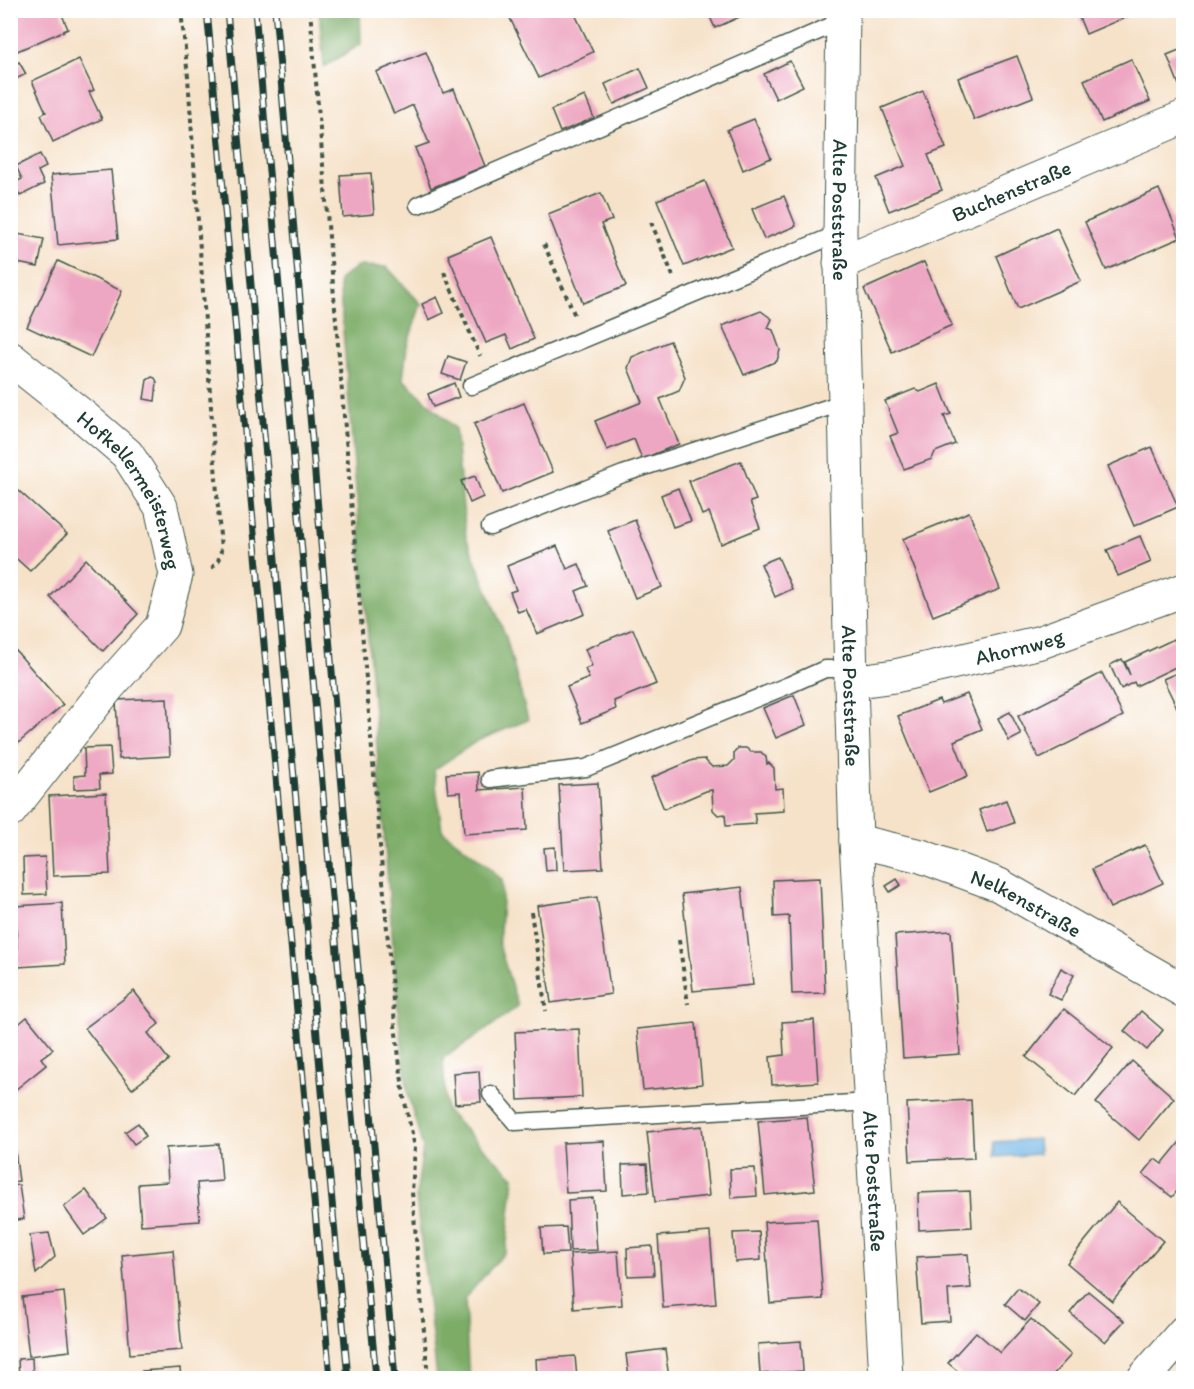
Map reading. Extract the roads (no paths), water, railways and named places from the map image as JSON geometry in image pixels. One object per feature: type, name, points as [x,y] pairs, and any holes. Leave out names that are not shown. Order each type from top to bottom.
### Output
[{"type":"street","name":"Alte Poststraße","points":[[843,16],[840,248],[856,841],[886,1378]]},
{"type":"street","name":"Buchenstraße","points":[[840,248],[1184,117]]},
{"type":"street","name":"Hofkellermeisterweg","points":[[10,358],[127,454],[162,507],[176,575],[162,626],[109,686],[19,801]]},
{"type":"street","name":"Ahornweg","points":[[851,675],[895,676],[1041,642],[1184,590]]},
{"type":"street","name":"Nelkenstraße","points":[[856,841],[921,856],[999,885],[1184,991]]},
{"type":"street","points":[[1144,1378],[1184,1332]]},
{"type":"lane","points":[[418,205],[843,16]]},
{"type":"lane","points":[[471,386],[682,298],[840,248]]},
{"type":"lane","points":[[490,527],[623,474],[845,402]]},
{"type":"lane","points":[[490,779],[586,768],[825,669],[851,675]]},
{"type":"lane","points":[[491,1095],[515,1122],[871,1102]]},
{"type":"water","points":[[1038,1139],[1039,1154],[995,1157],[994,1142]]},
{"type":"railway","points":[[207,10],[330,1378]]},
{"type":"railway","points":[[227,10],[348,1378]]},
{"type":"railway","points":[[255,10],[376,1378]]},
{"type":"railway","points":[[275,10],[395,1378]]}]
